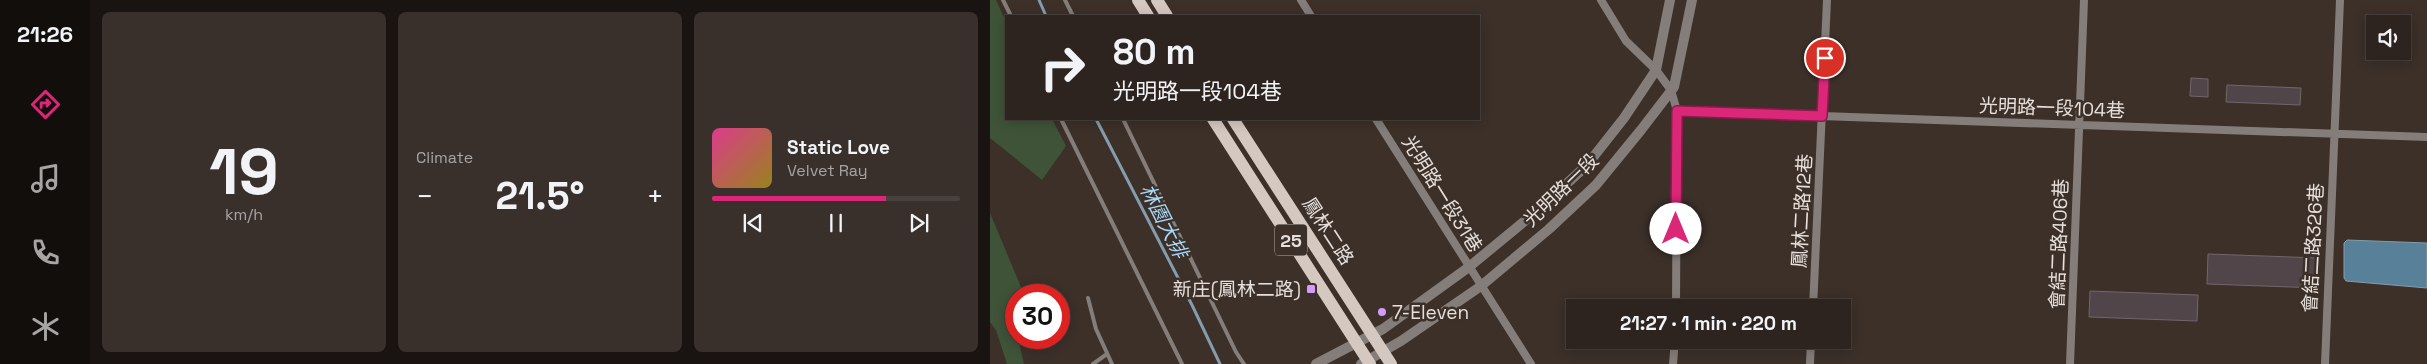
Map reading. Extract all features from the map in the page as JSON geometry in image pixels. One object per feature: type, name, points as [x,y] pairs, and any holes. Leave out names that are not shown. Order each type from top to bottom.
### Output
[{"type":"main road","points":[[1138,0],[1147,15]]},
{"type":"main road","points":[[1157,0],[1166,15]]},
{"type":"main road","name":"鳳林二路","points":[[1215,120],[1357,344],[1366,363]]},
{"type":"main road","name":"鳳林二路","points":[[1235,120],[1391,364]]},
{"type":"street","points":[[1301,0],[1310,15]]},
{"type":"street","points":[[1601,0],[1626,41],[1656,70],[1671,90],[1677,111],[1676,299]]},
{"type":"street","name":"光明路一段","points":[[1316,364],[1373,334],[1469,267],[1538,210],[1587,165],[1624,118],[1656,70],[1670,0]]},
{"type":"street","name":"光明路一段","points":[[1366,363],[1481,286],[1549,229],[1596,185],[1671,90],[1692,0]]},
{"type":"street","name":"鳳林二路12巷","points":[[1813,299],[1827,0]]},
{"type":"street","name":"會結二路406巷","points":[[2070,364],[2084,0]]},
{"type":"street","name":"會結二路326巷","points":[[2324,364],[2340,0]]},
{"type":"street","name":"光明路一段104巷","points":[[1677,111],[2427,137]]},
{"type":"street","name":"光明路一段31巷","points":[[1377,120],[1531,364]]},
{"type":"street","points":[[1673,364],[1674,349]]},
{"type":"street","points":[[1810,364],[1811,349]]},
{"type":"lane","points":[[1003,0],[1010,15]]},
{"type":"lane","points":[[1065,0],[1072,15]]},
{"type":"lane","points":[[1061,120],[1182,364]]},
{"type":"lane","points":[[1124,120],[1236,352],[1244,364]]},
{"type":"lane","points":[[1088,298],[1112,364]]},
{"type":"lane","points":[[1093,364],[1107,354]]},
{"type":"green space","points":[[990,0],[996,0],[1005,20],[1005,120],[1053,120],[1066,146],[1042,180],[990,138]]},
{"type":"green space","points":[[990,213],[1020,284],[1005,284],[1005,349],[1021,349],[1024,364],[1007,364],[996,330],[990,322]]},
{"type":"water","points":[[2347,240],[2427,243],[2427,288],[2346,281],[2344,278],[2344,243]]},
{"type":"building","points":[[2191,78],[2208,79],[2208,97],[2190,96]]},
{"type":"building","points":[[2227,85],[2301,88],[2300,105],[2226,102]]},
{"type":"building","points":[[2208,254],[2319,258],[2318,288],[2207,284]]},
{"type":"building","points":[[2090,291],[2198,295],[2197,321],[2089,317]]},
{"type":"waterway","name":"林園大排","points":[[1039,0],[1046,15]]},
{"type":"waterway","name":"林園大排","points":[[1097,120],[1192,305],[1220,364]]},
{"type":"place","name":"新庄(鳳林二路)","points":[[1311,289]]},
{"type":"place","name":"7-Eleven","points":[[1382,312]]},
{"type":"route","points":[[1676,229],[1677,111],[1822,116],[1825,58]]}]
